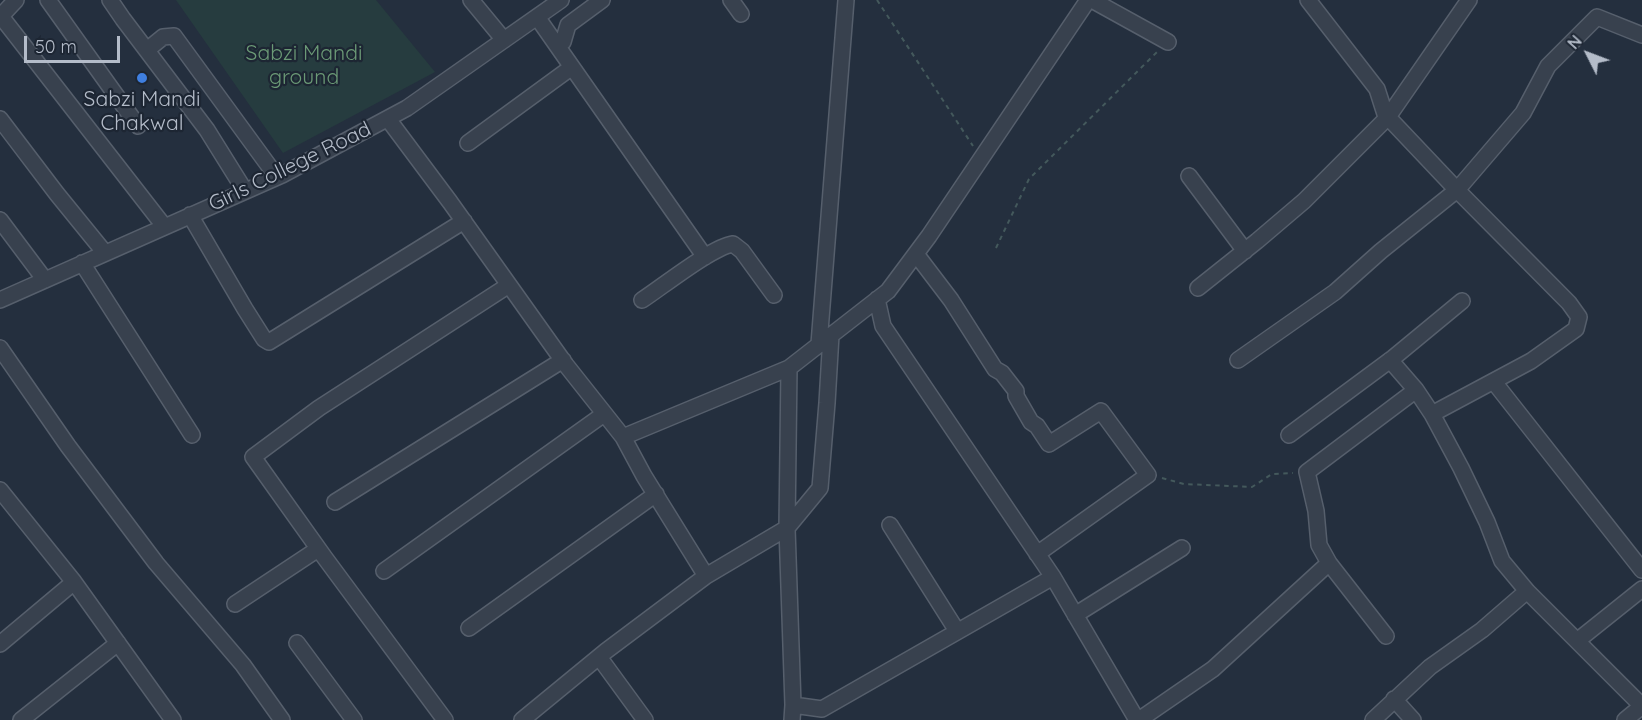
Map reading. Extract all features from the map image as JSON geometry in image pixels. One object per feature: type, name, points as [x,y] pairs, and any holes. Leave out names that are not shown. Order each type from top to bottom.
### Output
[{"type":"street","points":[[16,0],[0,15],[164,226]]},
{"type":"street","points":[[48,0],[138,126]]},
{"type":"street","points":[[110,0],[207,130],[245,191]]},
{"type":"street","points":[[471,0],[504,40]]},
{"type":"street","name":"Girls College Road","points":[[0,300],[277,177],[388,119],[561,0]]},
{"type":"street","points":[[558,46],[563,42],[568,25],[602,0]]},
{"type":"street","points":[[731,0],[741,14]]},
{"type":"street","points":[[522,720],[599,657],[706,576],[788,528],[820,488],[827,403],[825,339],[846,0]]},
{"type":"street","points":[[623,437],[789,368],[888,291],[916,254],[1090,0],[1168,42]]},
{"type":"street","points":[[1308,0],[1377,90],[1385,114],[1580,317],[1576,329],[1531,361],[1432,414]]},
{"type":"street","points":[[1198,288],[1304,201],[1388,117],[1469,0]]},
{"type":"street","points":[[1238,360],[1335,292],[1381,251],[1457,190],[1523,113],[1548,66],[1597,16],[1642,35]]},
{"type":"street","points":[[537,17],[705,257]]},
{"type":"street","points":[[147,50],[163,37],[174,36],[277,177]]},
{"type":"street","points":[[468,143],[572,67]]},
{"type":"street","points":[[388,119],[563,360],[623,437],[706,576]]},
{"type":"street","points":[[0,120],[105,253]]},
{"type":"street","points":[[1189,176],[1245,251]]},
{"type":"street","points":[[190,215],[245,309],[264,339],[269,342],[464,221]]},
{"type":"street","points":[[0,220],[45,280]]},
{"type":"street","points":[[642,300],[705,257],[733,244],[742,251],[774,295]]},
{"type":"street","points":[[916,254],[951,300],[995,369],[1016,391],[1021,405],[1049,444],[1101,411],[1148,475],[1037,554]]},
{"type":"street","points":[[82,263],[192,435]]},
{"type":"street","points":[[446,720],[318,549],[253,457],[319,408],[509,285]]},
{"type":"street","points":[[877,299],[883,326],[1053,576],[1138,720],[1213,669],[1329,562]]},
{"type":"street","points":[[1289,435],[1390,360],[1462,301]]},
{"type":"street","points":[[0,348],[68,446],[156,563],[243,665],[282,720]]},
{"type":"street","points":[[335,502],[563,360]]},
{"type":"street","points":[[1390,360],[1416,390],[1432,414],[1487,522],[1502,561],[1527,591],[1642,706],[1625,720]]},
{"type":"street","points":[[789,368],[788,528],[792,713],[822,709],[1053,576]]},
{"type":"street","points":[[1494,382],[1642,570]]},
{"type":"street","points":[[1386,636],[1329,562],[1319,545],[1316,511],[1307,472],[1416,390]]},
{"type":"street","points":[[384,571],[604,414]]},
{"type":"street","points":[[0,490],[74,582],[173,720]]},
{"type":"street","points":[[469,628],[656,494]]},
{"type":"street","points":[[890,525],[957,632]]},
{"type":"street","points":[[1075,615],[1182,548]]},
{"type":"street","points":[[235,604],[318,549]]},
{"type":"street","points":[[0,645],[74,582]]},
{"type":"street","points":[[1577,641],[1642,589]]},
{"type":"street","points":[[1373,720],[1430,667],[1482,630],[1527,591]]},
{"type":"street","points":[[21,720],[118,643]]},
{"type":"street","points":[[297,643],[354,720]]},
{"type":"street","points":[[599,657],[645,720]]},
{"type":"street","points":[[1394,699],[1413,720]]},
{"type":"path","points":[[877,0],[981,158]]},
{"type":"path","points":[[996,248],[1029,179],[1168,42]]},
{"type":"path","points":[[1148,475],[1184,484],[1252,487],[1272,474],[1307,472]]},
{"type":"green space","name":"Sabzi Mandi ground","points":[[176,0],[376,0],[435,72],[283,153]]},
{"type":"place","name":"Sabzi Mandi Chakwal","points":[[142,78]]}]
